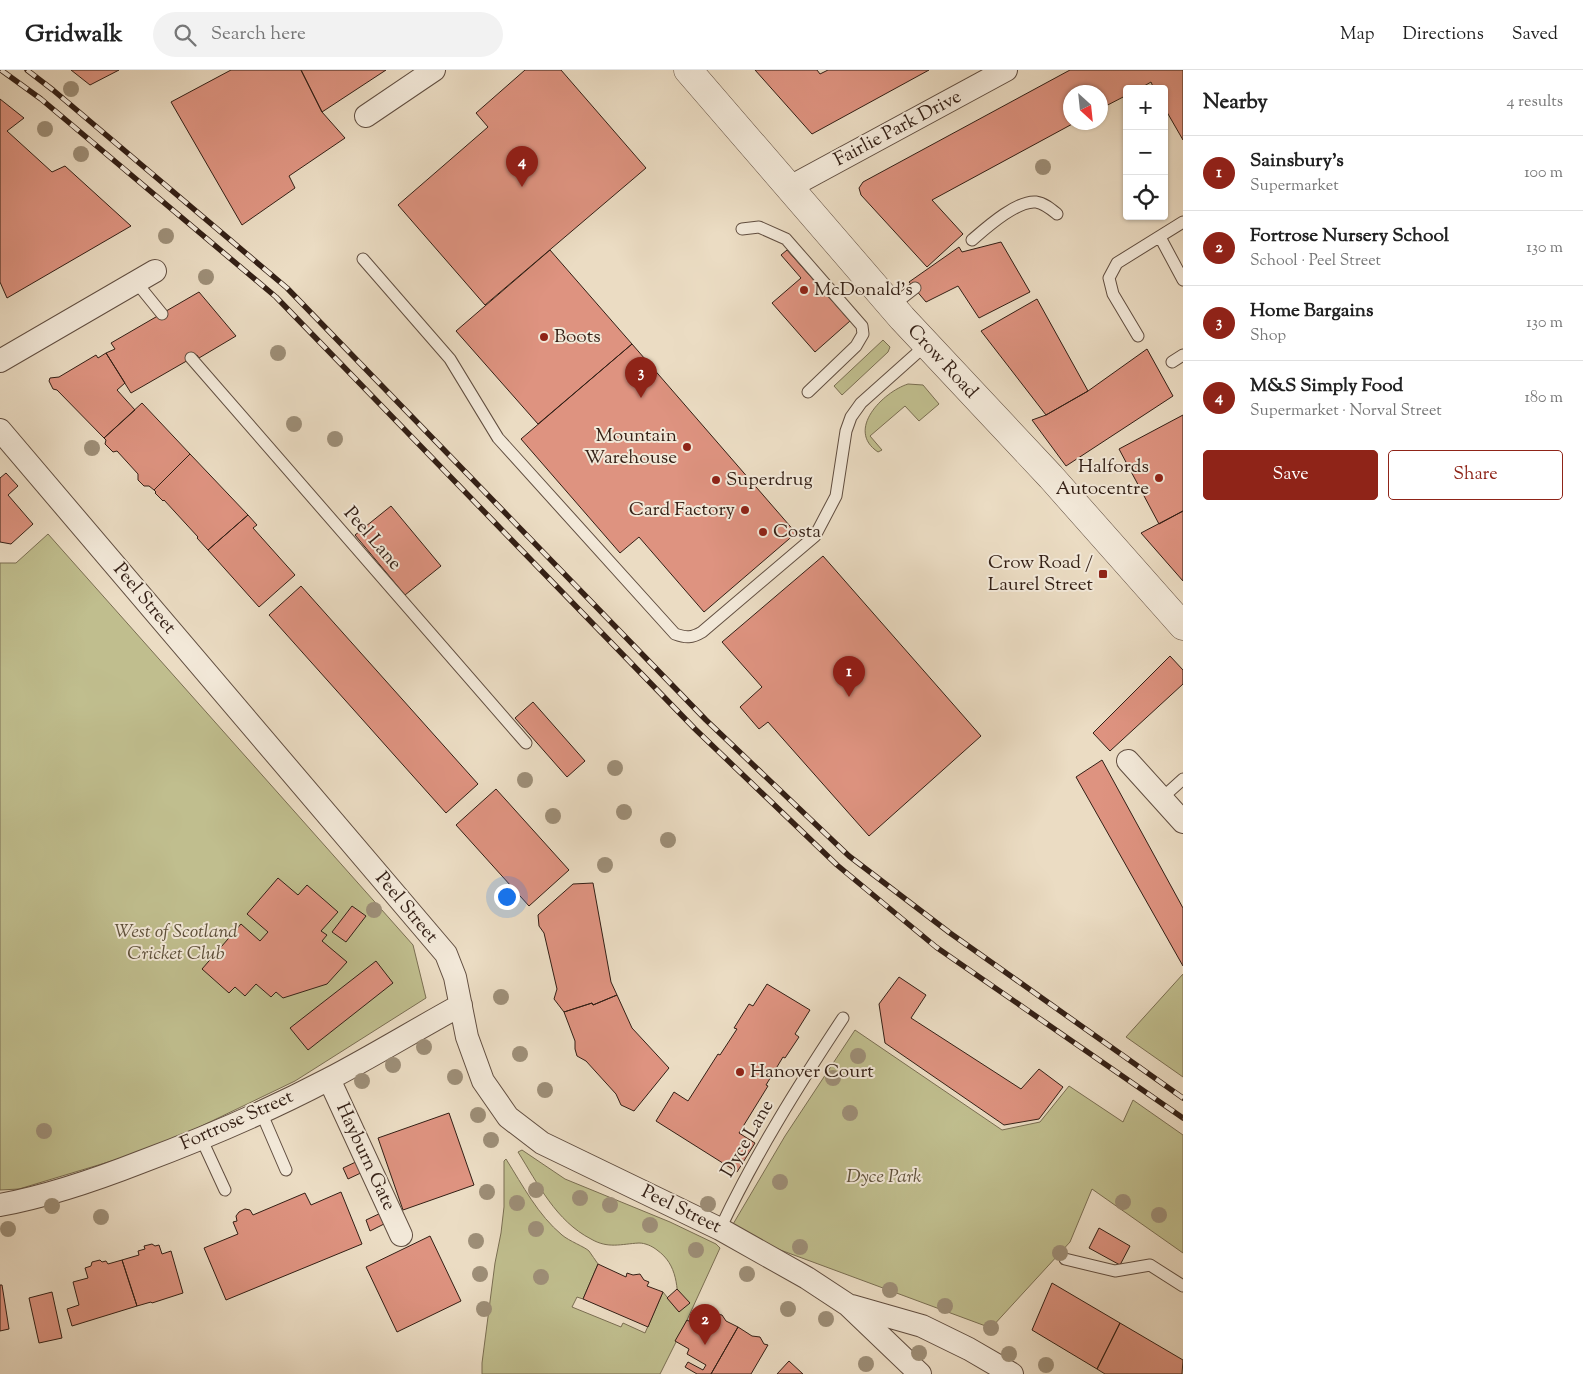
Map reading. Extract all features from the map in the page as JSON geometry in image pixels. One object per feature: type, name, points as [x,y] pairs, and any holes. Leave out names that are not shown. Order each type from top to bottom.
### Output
[{"type":"street","points":[[366,116],[434,70]]},
{"type":"street","name":"Crow Road","points":[[688,70],[926,345],[1033,458],[1183,626]]},
{"type":"street","name":"Fairlie Park Drive","points":[[790,187],[1006,70]]},
{"type":"street","points":[[0,361],[146,277]]},
{"type":"street","name":"Peel Street","points":[[0,430],[446,954],[455,977],[467,1037],[483,1081],[508,1117],[542,1143],[720,1229],[807,1278],[848,1305]]},
{"type":"street","points":[[1128,761],[1183,822]]},
{"type":"street","name":"Fortrose Street","points":[[0,1205],[33,1199],[90,1181],[201,1138],[261,1112],[329,1079],[461,1005]]},
{"type":"street","name":"Hayburn Gate","points":[[329,1079],[401,1235]]},
{"type":"street","points":[[848,1305],[920,1374]]},
{"type":"street","points":[[848,1305],[922,1326],[969,1349],[1012,1374]]},
{"type":"lane","points":[[972,240],[990,224],[1024,204],[1036,202],[1047,206],[1057,214]]},
{"type":"lane","points":[[1138,336],[1113,294],[1109,278],[1117,263],[1183,222]]},
{"type":"lane","points":[[742,229],[759,226],[786,239],[862,326],[863,334],[856,346],[808,392]]},
{"type":"lane","points":[[1160,237],[1183,280]]},
{"type":"lane","points":[[363,259],[450,359],[498,438],[675,634],[684,637],[694,637],[702,632],[815,536],[836,496],[846,431],[851,417],[862,403],[926,345]]},
{"type":"lane","points":[[146,277],[162,314]]},
{"type":"lane","points":[[892,306],[915,288]]},
{"type":"lane","points":[[1172,362],[1183,355]]},
{"type":"lane","name":"Peel Lane","points":[[191,358],[526,743]]},
{"type":"lane","points":[[1162,798],[1183,779]]},
{"type":"lane","name":"Dyce Lane","points":[[720,1229],[739,1188],[759,1153],[799,1085],[843,1018]]},
{"type":"lane","points":[[261,1112],[286,1170]]},
{"type":"lane","points":[[201,1138],[225,1190]]},
{"type":"lane","points":[[1065,1259],[1115,1272],[1150,1265],[1183,1286]]},
{"type":"green space","points":[[883,340],[890,347],[888,352],[842,395],[834,386]]},
{"type":"green space","points":[[908,384],[923,385],[939,404],[919,421],[905,406],[870,436],[882,450],[878,452],[869,443],[865,433],[866,423],[879,403],[898,388]]},
{"type":"green space","name":"West of Scotland Cricket Club","points":[[48,534],[413,945],[426,998],[295,1081],[158,1147],[19,1189],[0,1190],[0,563],[16,563]]},
{"type":"green space","points":[[1183,974],[1183,1077],[1126,1037]]},
{"type":"green space","name":"Dyce Park","points":[[855,1030],[1002,1130],[1040,1122],[1069,1086],[1123,1122],[1133,1100],[1183,1135],[1183,1253],[1092,1189],[1070,1242],[991,1328],[729,1231],[785,1136]]},
{"type":"green space","points":[[522,1150],[565,1179],[670,1222],[716,1244],[720,1248],[660,1374],[482,1374],[495,1263],[504,1207],[504,1161],[506,1159],[531,1200],[553,1227],[562,1235],[589,1251],[598,1264],[583,1299],[577,1297],[572,1307],[621,1327],[623,1323],[645,1333],[663,1292],[679,1312],[675,1277],[669,1262],[664,1256],[646,1244],[603,1244],[579,1231],[549,1201],[518,1152]]},
{"type":"building","points":[[71,70],[119,70],[90,85]]},
{"type":"building","points":[[231,70],[301,70],[322,112],[345,138],[289,176],[295,188],[242,225],[171,102]]},
{"type":"building","points":[[301,70],[386,70],[322,112]]},
{"type":"building","points":[[525,70],[561,70],[646,168],[485,305],[398,205],[488,127],[476,113]]},
{"type":"building","points":[[755,70],[817,70],[820,74],[828,70],[929,70],[812,134]]},
{"type":"building","points":[[1070,70],[1183,70],[1183,140],[1168,114],[1168,85],[1152,85],[1151,82],[1146,85],[1123,85],[1123,97],[1108,105],[1108,85],[1063,85],[1063,129],[932,200],[963,234],[927,267],[861,195],[859,188],[863,182]]},
{"type":"building","points":[[0,99],[24,118],[7,131],[52,172],[65,166],[131,226],[7,298],[0,282]]},
{"type":"building","points":[[1001,242],[1030,292],[979,318],[958,286],[926,302],[909,282],[959,247],[962,252]]},
{"type":"building","name":"Boots","points":[[550,250],[632,344],[538,424],[456,331]]},
{"type":"building","name":"McDonald's","points":[[787,250],[850,321],[815,352],[772,303],[801,278],[781,255]]},
{"type":"building","points":[[199,292],[236,336],[199,358],[197,355],[131,393],[106,353],[115,349],[111,343]]},
{"type":"building","points":[[1037,299],[1088,391],[1046,415],[981,331]]},
{"type":"building","points":[[632,344],[796,533],[704,612],[639,537],[620,553],[521,439]]},
{"type":"building","points":[[1147,349],[1173,396],[1066,466],[1032,420],[1046,415],[1088,391]]},
{"type":"building","points":[[106,353],[125,383],[117,390],[135,410],[104,438],[57,390],[53,389],[49,381],[50,378],[59,377],[96,355],[98,358]]},
{"type":"building","points":[[142,403],[190,454],[154,490],[149,486],[144,486],[138,480],[138,474],[117,451],[113,452],[105,444],[106,440],[104,438]]},
{"type":"building","points":[[1183,415],[1183,511],[1159,524],[1119,449]]},
{"type":"building","points":[[190,454],[248,515],[208,550],[154,490]]},
{"type":"building","points":[[6,473],[18,486],[8,495],[33,524],[11,544],[0,542],[0,478]]},
{"type":"building","points":[[391,506],[441,566],[405,595],[355,535]]},
{"type":"building","points":[[1183,511],[1183,581],[1141,533]]},
{"type":"building","points":[[248,515],[257,525],[253,528],[295,575],[259,607],[208,550]]},
{"type":"building","points":[[823,556],[981,736],[869,836],[768,722],[759,729],[740,707],[762,687],[722,642]]},
{"type":"building","points":[[301,586],[478,784],[446,813],[269,615]]},
{"type":"building","points":[[1170,656],[1183,670],[1183,684],[1110,751],[1093,733]]},
{"type":"building","points":[[533,702],[585,761],[567,777],[515,718]]},
{"type":"building","points":[[1102,760],[1183,908],[1183,966],[1076,777]]},
{"type":"building","points":[[496,789],[569,870],[529,906],[456,825]]},
{"type":"building","name":"West of Scotland Cricket Club","points":[[278,878],[298,895],[307,885],[338,912],[321,931],[327,935],[322,941],[347,962],[327,984],[283,998],[276,992],[271,997],[256,984],[245,996],[235,987],[229,993],[202,969],[241,924],[260,941],[268,932],[247,914]]},
{"type":"building","points":[[593,883],[611,982],[617,995],[593,1005],[592,1003],[564,1012],[554,999],[557,989],[544,933],[539,926],[538,915],[573,884]]},
{"type":"building","points":[[352,906],[366,916],[346,942],[332,932]]},
{"type":"building","points":[[376,961],[393,983],[308,1050],[290,1028]]},
{"type":"building","points":[[899,977],[926,995],[911,1018],[1021,1089],[1039,1069],[1063,1087],[1039,1119],[1004,1125],[885,1043],[879,1004]]},
{"type":"building","name":"Hanover Court","points":[[767,984],[810,1010],[795,1034],[799,1037],[785,1058],[783,1057],[766,1085],[768,1086],[739,1133],[755,1143],[737,1172],[656,1121],[674,1092],[688,1101],[718,1054],[720,1055],[737,1029],[734,1028],[749,1004],[753,1006]]},
{"type":"building","points":[[617,995],[632,1028],[669,1068],[634,1111],[621,1105],[616,1094],[586,1061],[577,1056],[575,1041],[564,1012],[592,1003],[593,1005]]},
{"type":"building","points":[[449,1113],[474,1185],[403,1210],[378,1138]]},
{"type":"building","points":[[360,1160],[365,1171],[348,1179],[343,1168]]},
{"type":"building","points":[[341,1192],[362,1244],[226,1300],[204,1248],[238,1234],[233,1222],[237,1221],[236,1216],[239,1212],[245,1209],[250,1210],[253,1215],[305,1193],[311,1205]]},
{"type":"building","points":[[383,1212],[388,1222],[370,1231],[366,1220]]},
{"type":"building","points":[[1099,1228],[1130,1246],[1120,1265],[1089,1248]]},
{"type":"building","points":[[430,1236],[461,1301],[397,1332],[366,1267]]},
{"type":"building","points":[[152,1244],[155,1246],[159,1245],[162,1254],[171,1251],[183,1293],[137,1306],[122,1260],[139,1255],[138,1251],[145,1249],[144,1246]]},
{"type":"building","points":[[100,1260],[102,1262],[106,1261],[108,1264],[122,1260],[137,1306],[72,1326],[67,1309],[79,1305],[73,1282],[88,1278],[85,1268],[91,1266],[92,1262]]},
{"type":"building","points":[[598,1264],[626,1277],[627,1273],[633,1275],[640,1274],[644,1280],[649,1282],[647,1286],[663,1292],[648,1327],[583,1299]]},
{"type":"building","points":[[1052,1283],[1120,1323],[1097,1369],[1032,1330]]},
{"type":"building","points":[[0,1285],[2,1285],[9,1329],[0,1331]]},
{"type":"building","points":[[677,1289],[690,1303],[679,1312],[667,1298]]},
{"type":"building","points":[[52,1292],[62,1338],[39,1343],[29,1298]]},
{"type":"building","points":[[711,1313],[722,1315],[726,1321],[738,1327],[711,1374],[697,1374],[685,1367],[688,1362],[703,1370],[706,1365],[687,1354],[689,1349],[675,1341],[687,1320],[702,1328]]},
{"type":"building","points":[[1120,1323],[1183,1360],[1182,1374],[1105,1374],[1097,1369]]},
{"type":"building","points":[[738,1327],[752,1336],[760,1337],[764,1344],[768,1345],[751,1374],[711,1374]]},
{"type":"building","points":[[789,1361],[803,1374],[777,1374]]},
{"type":"railway","points":[[1,70],[41,99],[276,297],[695,729],[837,865],[936,947],[1183,1118]]},
{"type":"railway","points":[[27,70],[287,288],[706,720],[849,856],[950,933],[1183,1098]]},
{"type":"place","name":"M&S Simply Food","points":[[522,187]]},
{"type":"place","name":"McDonald's","points":[[804,290]]},
{"type":"place","name":"Boots","points":[[544,337]]},
{"type":"place","name":"Home Bargains","points":[[641,398]]},
{"type":"place","name":"Mountain Warehouse","points":[[687,447]]},
{"type":"place","name":"Halfords Autocentre","points":[[1159,478]]},
{"type":"place","name":"Superdrug","points":[[716,480]]},
{"type":"place","name":"Card Factory","points":[[745,510]]},
{"type":"place","name":"Costa","points":[[763,532]]},
{"type":"place","name":"Crow Road / Laurel Street","points":[[1103,574]]},
{"type":"place","name":"Sainsbury's","points":[[849,697]]},
{"type":"place","name":"Hanover Court","points":[[740,1072]]},
{"type":"place","name":"Fortrose Nursery School","points":[[705,1345]]}]
